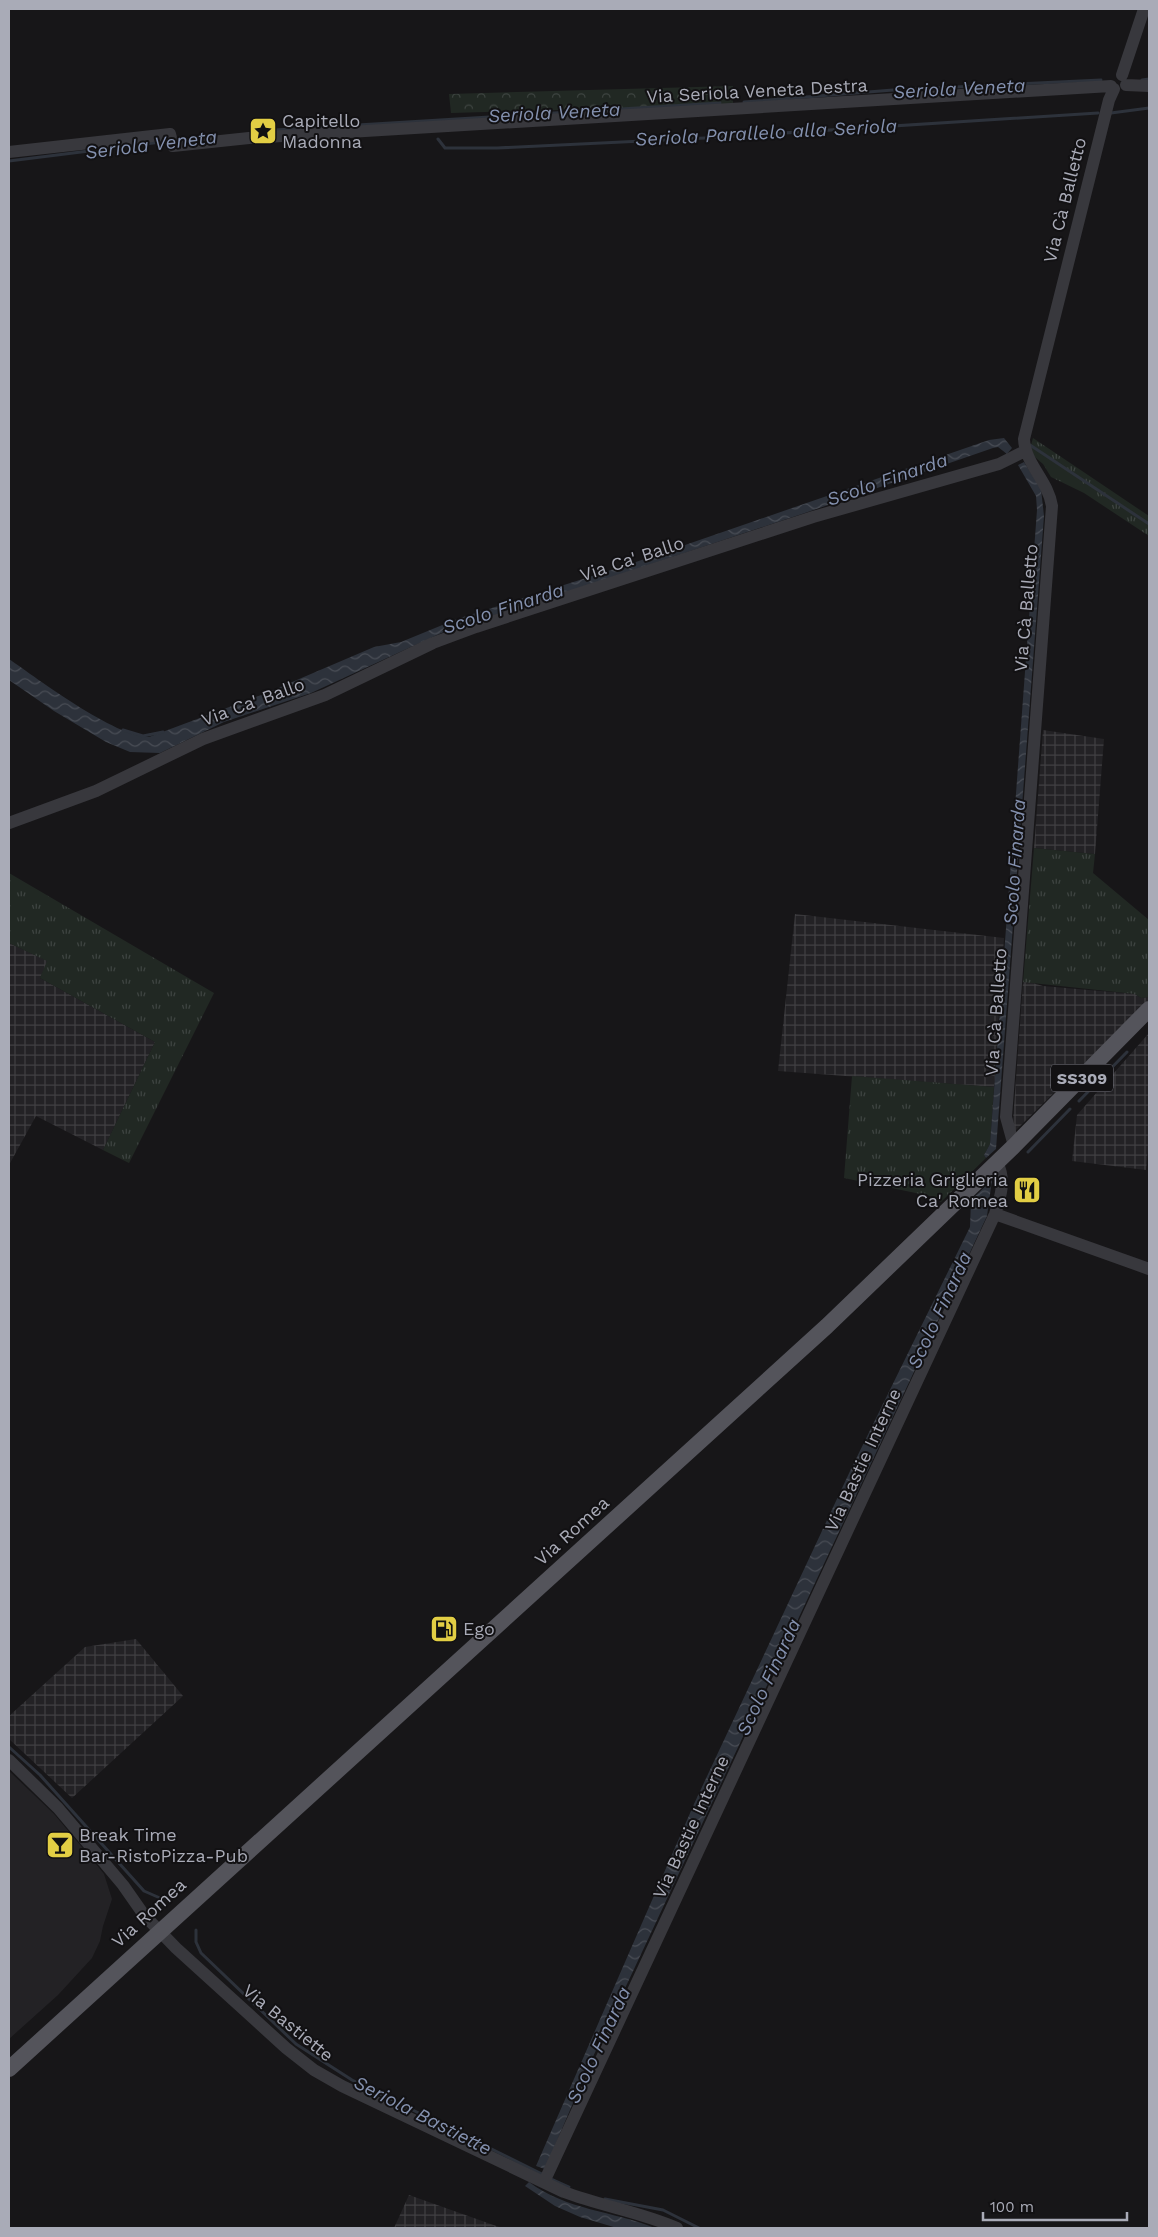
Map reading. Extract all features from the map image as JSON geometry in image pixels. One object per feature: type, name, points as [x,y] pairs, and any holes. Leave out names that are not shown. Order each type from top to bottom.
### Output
[{"type":"main road","name":"Via Romea","points":[[9,2069],[827,1326],[1014,1146],[1149,1009]]},
{"type":"street","name":"Via Cà Balletto","points":[[1014,1146],[1006,1117],[1052,506],[1046,484],[1024,451],[1024,439],[1109,100],[1118,84],[1144,9]]},
{"type":"street","name":"Via Seriola Veneta Destra","points":[[9,152],[172,140],[249,138],[1118,84],[1149,86]]},
{"type":"street","name":"Via Ca' Ballo","points":[[9,823],[96,791],[203,740],[325,694],[433,643],[813,517],[999,464],[1024,451]]},
{"type":"street","name":"Via Bastie Interne","points":[[546,2178],[995,1214],[1002,1194],[1002,1173],[997,1162]]},
{"type":"street","points":[[995,1214],[1149,1269]]},
{"type":"street","name":"Via Bastiette","points":[[9,1760],[58,1808],[123,1886],[144,1915],[220,1989],[314,2070],[342,2086],[546,2178],[586,2200],[645,2215],[677,2228]]},
{"type":"shaded area","points":[[1043,730],[1104,739],[1095,854],[1034,848]]},
{"type":"shaded area","points":[[795,914],[1004,938],[994,1087],[778,1071]]},
{"type":"shaded area","points":[[9,943],[48,961],[40,978],[155,1042],[103,1150],[36,1116],[9,1165]]},
{"type":"shaded area","points":[[1026,981],[1043,986],[1135,994],[1141,998],[1149,997],[1149,1000],[1012,1134],[1023,982]]},
{"type":"shaded area","points":[[1149,1033],[1149,1140],[1146,1170],[1072,1161],[1077,1115]]},
{"type":"shaded area","points":[[136,1639],[183,1696],[72,1798],[9,1739],[9,1716],[85,1647]]},
{"type":"shaded area","points":[[9,1771],[54,1814],[104,1874],[112,1899],[100,1941],[92,1958],[58,1995],[9,2039]]},
{"type":"shaded area","points":[[409,2195],[502,2228],[394,2228]]},
{"type":"green space","points":[[733,86],[733,105],[451,113],[449,94]]},
{"type":"green space","points":[[1033,438],[1149,516],[1149,536],[1084,493],[1051,477],[1043,464],[1029,452]]},
{"type":"green space","points":[[1034,848],[1095,854],[1093,873],[1149,920],[1149,997],[1141,998],[1135,994],[1023,982]]},
{"type":"green space","points":[[9,873],[214,993],[129,1163],[103,1150],[155,1042],[40,978],[47,961],[9,943]]},
{"type":"green space","points":[[852,1076],[994,1087],[990,1144],[984,1155],[986,1158],[941,1202],[930,1196],[844,1178]]},
{"type":"water","points":[[1004,438],[1012,448],[1007,454],[998,447],[993,448],[516,609],[461,624],[311,693],[224,722],[160,753],[130,752],[106,742],[54,711],[9,680],[9,659],[97,718],[117,728],[149,737],[264,694],[374,647],[401,642],[457,619],[630,564],[989,440]]},
{"type":"water","points":[[1024,462],[1041,489],[1044,516],[996,1149],[986,1158],[984,1155],[990,1144],[1037,510],[1036,496],[1018,465]]},
{"type":"water","points":[[992,1180],[987,1216],[590,2063],[545,2169],[536,2166],[694,1804],[851,1469],[970,1227],[971,1200]]},
{"type":"water","points":[[529,2182],[558,2199],[655,2228],[617,2228],[580,2217],[555,2206],[525,2186]]},
{"type":"waterway","name":"Seriola Veneta","points":[[1142,80],[1149,79]]},
{"type":"waterway","name":"Seriola Veneta","points":[[744,102],[893,90],[1101,80]]},
{"type":"waterway","name":"Seriola Veneta","points":[[275,130],[720,103]]},
{"type":"waterway","name":"Seriola Parallelo alla Seriola","points":[[1111,113],[1149,108]]},
{"type":"waterway","name":"Seriola Parallelo alla Seriola","points":[[438,139],[445,148],[497,148],[705,138],[1098,113]]},
{"type":"waterway","name":"Seriola Veneta","points":[[9,161],[169,141]]},
{"type":"waterway","points":[[1030,445],[1149,524]]},
{"type":"waterway","name":"Scolo Finarda","points":[[123,730],[143,736],[163,732]]},
{"type":"waterway","points":[[1079,1101],[1127,1052]]},
{"type":"waterway","points":[[1028,1152],[1070,1109]]},
{"type":"waterway","name":"Seriola Bastiette","points":[[9,1747],[40,1775],[144,1891],[160,1898]]},
{"type":"waterway","name":"Seriola Bastiette","points":[[196,1930],[196,1942],[201,1953],[296,2044],[352,2080],[544,2175]]},
{"type":"waterway","name":"Seriola Bastiette","points":[[549,2178],[569,2187]]},
{"type":"waterway","name":"Seriola Bastiette","points":[[605,2199],[663,2210],[699,2228]]},
{"type":"place","name":"Capitello Madonna","points":[[263,131]]},
{"type":"place","name":"Pizzeria Griglieria Ca' Romea","points":[[1027,1190]]},
{"type":"place","name":"Ego","points":[[444,1629]]},
{"type":"place","name":"Break Time Bar-RistoPizza-Pub","points":[[60,1845]]}]
